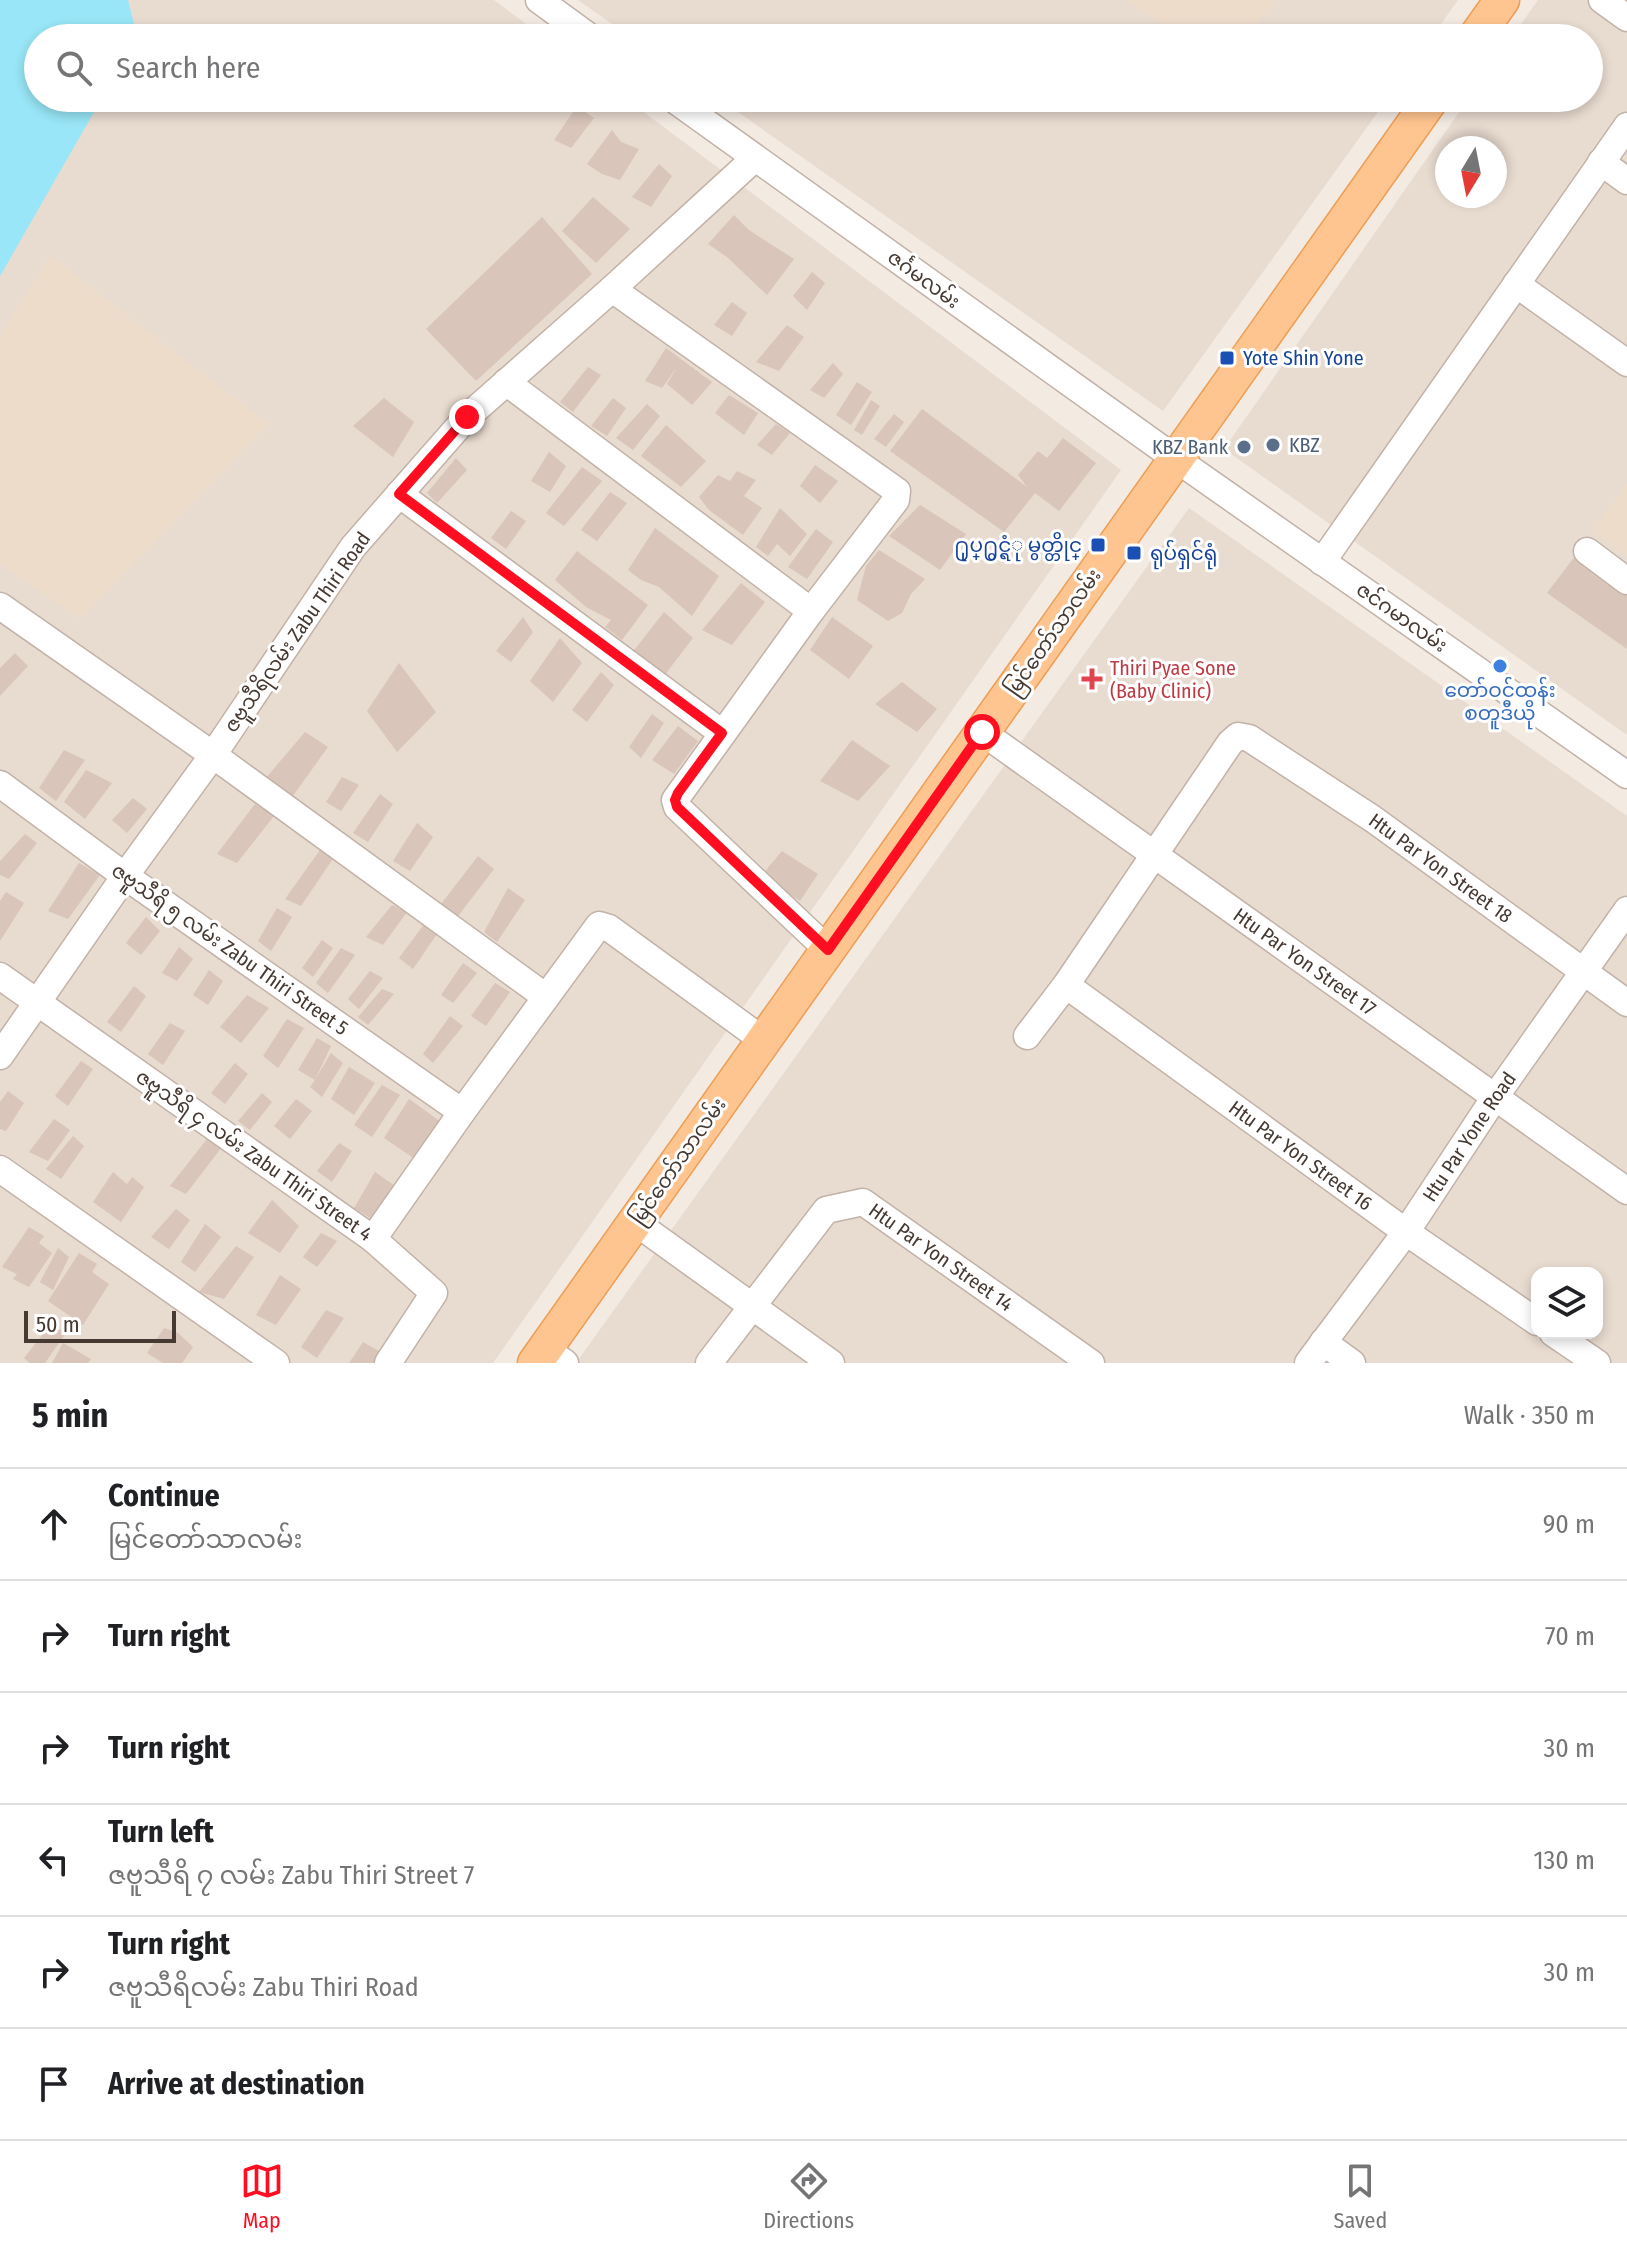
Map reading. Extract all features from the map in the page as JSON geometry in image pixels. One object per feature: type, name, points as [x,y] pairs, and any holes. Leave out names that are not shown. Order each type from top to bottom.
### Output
[{"type":"main road","points":[[1485,24],[1502,0]]},
{"type":"main road","name":"မြင်တော်သာလမ်း","points":[[548,1358],[635,1222],[1422,112]]},
{"type":"street","points":[[539,0],[572,24]]},
{"type":"street","points":[[1602,0],[1627,18]]},
{"type":"street","name":"ဇင်္ဂမလမ်း","points":[[691,112],[1176,459]]},
{"type":"street","points":[[1322,562],[1627,126]]},
{"type":"street","name":"ဇဗူသီရိလမ်း Zabu Thiri Road","points":[[0,1056],[213,755],[353,547],[467,417],[755,158]]},
{"type":"street","points":[[1601,162],[1627,181]]},
{"type":"street","points":[[1516,284],[1627,363]]},
{"type":"street","points":[[612,289],[897,491],[896,500],[811,611],[675,800],[677,807],[828,950]]},
{"type":"street","points":[[506,382],[811,611]]},
{"type":"street","name":"ဇင်ဂမာလမ်း","points":[[1176,459],[1627,775]]},
{"type":"street","points":[[399,494],[722,733]]},
{"type":"street","points":[[1587,551],[1627,581]]},
{"type":"street","points":[[0,606],[213,755],[546,997]]},
{"type":"street","name":"Htu Par Yon Street 17","points":[[982,732],[1627,1191]]},
{"type":"street","name":"Htu Par Yon Street 18","points":[[1153,855],[1230,743],[1238,736],[1249,738],[1373,819],[1627,1003]]},
{"type":"street","name":"ဇဗူသီရိ ၅ လမ်း Zabu Thiri Street 5","points":[[0,784],[125,876],[462,1112]]},
{"type":"street","points":[[1027,1036],[1066,985],[1153,855]]},
{"type":"street","name":"Htu Par Yone Road","points":[[1315,1352],[1406,1232],[1495,1097],[1627,910]]},
{"type":"street","points":[[373,1239],[599,925],[609,928],[763,1040]]},
{"type":"street","name":"ဇဗူသီရိ ၄ လမ်း Zabu Thiri Street 4","points":[[0,976],[373,1239],[434,1293],[388,1363]]},
{"type":"street","name":"Htu Par Yon Street 16","points":[[1066,985],[1406,1232],[1531,1318]]},
{"type":"street","points":[[0,1169],[276,1363]]},
{"type":"street","name":"Htu Par Yon Street 14","points":[[709,1363],[826,1210],[863,1202],[1091,1363]]},
{"type":"street","points":[[635,1222],[831,1363]]},
{"type":"street","points":[[1562,1339],[1597,1363]]},
{"type":"street","points":[[1315,1352],[1352,1363]]},
{"type":"shaded area","points":[[0,0],[494,0],[526,24],[24,24],[24,112],[644,112],[1121,470],[493,1363],[0,1363]]},
{"type":"shaded area","points":[[578,0],[1458,0],[1441,24],[612,24]]},
{"type":"shaded area","points":[[1128,0],[1275,0],[1257,24],[1161,24]]},
{"type":"shaded area","points":[[1538,0],[1627,0],[1627,735],[1224,449],[1435,147],[1435,208],[1507,208],[1507,136],[1442,136],[1459,112],[1603,112],[1603,24],[1521,24]]},
{"type":"shaded area","points":[[738,112],[1378,112],[1163,411]]},
{"type":"shaded area","points":[[50,256],[268,424],[80,619],[0,564],[0,336]]},
{"type":"shaded area","points":[[1627,483],[1627,556],[1592,531]]},
{"type":"shaded area","points":[[1189,508],[1627,816],[1627,1363],[576,1363]]},
{"type":"water","points":[[0,0],[128,0],[134,24],[24,24],[24,112],[94,112],[0,276]]},
{"type":"building","points":[[573,112],[586,112],[594,118],[571,148],[554,140]]},
{"type":"building","points":[[612,130],[621,142],[639,149],[620,180],[602,174],[587,164]]},
{"type":"building","points":[[659,164],[672,176],[651,207],[632,197]]},
{"type":"building","points":[[593,197],[630,229],[596,263],[562,231]]},
{"type":"building","points":[[734,215],[749,230],[794,259],[767,295],[727,257],[708,244]]},
{"type":"building","points":[[542,217],[592,274],[476,381],[426,329]]},
{"type":"building","points":[[812,272],[825,283],[807,310],[793,296]]},
{"type":"building","points":[[732,302],[747,313],[732,336],[714,325]]},
{"type":"building","points":[[787,325],[804,337],[779,371],[756,362]]},
{"type":"building","points":[[666,348],[712,382],[692,405],[667,384],[677,367],[662,388],[645,381]]},
{"type":"building","points":[[833,363],[843,374],[824,398],[810,390]]},
{"type":"building","points":[[588,367],[601,375],[573,412],[560,402]]},
{"type":"building","points":[[857,382],[872,392],[851,425],[836,415]]},
{"type":"building","points":[[729,395],[758,413],[744,435],[715,413]]},
{"type":"building","points":[[384,398],[414,422],[393,457],[353,426]]},
{"type":"building","points":[[613,398],[626,408],[607,436],[591,426]]},
{"type":"building","points":[[871,400],[880,406],[862,435],[854,430]]},
{"type":"building","points":[[647,404],[660,416],[633,450],[616,438]]},
{"type":"building","points":[[922,409],[1027,487],[1018,475],[1038,451],[1047,458],[1063,438],[1096,463],[1059,511],[1035,493],[1004,532],[890,451]]},
{"type":"building","points":[[894,414],[904,422],[886,447],[874,439]]},
{"type":"building","points":[[776,424],[790,433],[772,455],[757,445]]},
{"type":"building","points":[[666,425],[706,461],[681,487],[641,456]]},
{"type":"building","points":[[549,452],[566,466],[550,492],[531,481]]},
{"type":"building","points":[[456,458],[467,470],[437,503],[427,493]]},
{"type":"building","points":[[815,465],[838,481],[820,503],[800,486]]},
{"type":"building","points":[[582,467],[602,481],[564,526],[546,513]]},
{"type":"building","points":[[737,471],[756,480],[744,496],[762,508],[743,535],[709,510],[699,497],[718,475],[730,481]]},
{"type":"building","points":[[610,492],[627,503],[597,541],[581,530]]},
{"type":"building","points":[[920,505],[966,534],[940,570],[889,536]]},
{"type":"building","points":[[780,508],[807,534],[790,556],[777,544],[768,556],[756,547]]},
{"type":"building","points":[[511,511],[526,521],[506,549],[491,538]]},
{"type":"building","points":[[655,528],[719,576],[692,616],[659,587],[641,580],[628,570]]},
{"type":"building","points":[[816,529],[833,542],[807,579],[788,567]]},
{"type":"building","points":[[879,550],[925,579],[911,594],[902,613],[888,621],[857,600],[866,566]]},
{"type":"building","points":[[577,551],[648,605],[622,640],[605,627],[611,620],[586,607],[555,580]]},
{"type":"building","points":[[1579,551],[1627,588],[1627,649],[1547,593]]},
{"type":"building","points":[[741,583],[765,602],[732,645],[702,630]]},
{"type":"building","points":[[664,612],[693,638],[657,685],[625,662]]},
{"type":"building","points":[[523,617],[533,632],[511,662],[496,651]]},
{"type":"building","points":[[832,617],[873,646],[849,679],[810,650]]},
{"type":"building","points":[[560,638],[582,663],[553,702],[530,681]]},
{"type":"building","points":[[15,653],[28,666],[0,696],[0,668]]},
{"type":"building","points":[[399,663],[436,712],[397,752],[367,711]]},
{"type":"building","points":[[601,672],[614,685],[587,722],[572,710]]},
{"type":"building","points":[[902,682],[937,709],[917,732],[875,704]]},
{"type":"building","points":[[652,714],[664,723],[641,758],[629,747]]},
{"type":"building","points":[[678,726],[698,741],[674,774],[652,760]]},
{"type":"building","points":[[305,732],[328,747],[287,804],[260,785]]},
{"type":"building","points":[[852,740],[890,766],[858,801],[820,781]]},
{"type":"building","points":[[64,750],[85,760],[56,801],[39,788]]},
{"type":"building","points":[[86,770],[112,783],[85,819],[64,802]]},
{"type":"building","points":[[342,777],[359,785],[341,811],[326,802]]},
{"type":"building","points":[[380,794],[393,804],[368,842],[353,833]]},
{"type":"building","points":[[133,798],[147,809],[127,833],[112,820]]},
{"type":"building","points":[[255,804],[274,816],[237,863],[217,854]]},
{"type":"building","points":[[417,823],[433,837],[410,871],[393,861]]},
{"type":"building","points":[[25,834],[37,843],[9,879],[0,875],[0,861]]},
{"type":"building","points":[[320,850],[334,857],[301,906],[285,899]]},
{"type":"building","points":[[782,851],[818,874],[800,901],[761,876]]},
{"type":"building","points":[[478,856],[494,869],[455,920],[438,908]]},
{"type":"building","points":[[79,863],[100,875],[68,919],[48,911]]},
{"type":"building","points":[[508,888],[525,900],[497,942],[484,932]]},
{"type":"building","points":[[6,892],[24,903],[0,941],[0,901]]},
{"type":"building","points":[[392,905],[407,912],[383,945],[366,937]]},
{"type":"building","points":[[277,908],[292,917],[271,951],[258,941]]},
{"type":"building","points":[[146,917],[160,931],[141,955],[126,943]]},
{"type":"building","points":[[425,923],[437,934],[413,969],[399,958]]},
{"type":"building","points":[[322,940],[333,948],[313,977],[302,968]]},
{"type":"building","points":[[179,947],[193,959],[177,981],[162,973]]},
{"type":"building","points":[[341,948],[355,955],[328,993],[316,983]]},
{"type":"building","points":[[463,963],[477,973],[453,1003],[441,995]]},
{"type":"building","points":[[209,970],[223,981],[208,1005],[193,995]]},
{"type":"building","points":[[370,971],[383,978],[359,1009],[348,999]]},
{"type":"building","points":[[495,983],[510,992],[486,1026],[471,1016]]},
{"type":"building","points":[[134,986],[146,996],[121,1032],[107,1022]]},
{"type":"building","points":[[382,989],[394,994],[368,1025],[358,1017]]},
{"type":"building","points":[[247,995],[269,1008],[241,1043],[220,1027]]},
{"type":"building","points":[[450,1016],[463,1026],[433,1063],[423,1054]]},
{"type":"building","points":[[287,1019],[304,1028],[278,1068],[263,1056]]},
{"type":"building","points":[[170,1023],[185,1031],[163,1065],[148,1054]]},
{"type":"building","points":[[317,1038],[331,1046],[315,1080],[298,1070]]},
{"type":"building","points":[[331,1053],[343,1063],[322,1097],[310,1087]]},
{"type":"building","points":[[81,1061],[93,1069],[68,1106],[55,1096]]},
{"type":"building","points":[[235,1063],[248,1074],[225,1104],[211,1093]]},
{"type":"building","points":[[349,1067],[375,1083],[354,1115],[331,1099]]},
{"type":"building","points":[[382,1085],[400,1095],[372,1137],[354,1125]]},
{"type":"building","points":[[8,1091],[24,1103],[6,1131],[0,1129],[0,1102]]},
{"type":"building","points":[[262,1093],[272,1102],[250,1130],[238,1121]]},
{"type":"building","points":[[296,1099],[312,1111],[290,1139],[274,1126]]},
{"type":"building","points":[[409,1099],[441,1122],[415,1159],[384,1138]]},
{"type":"building","points":[[54,1119],[70,1130],[48,1161],[29,1152]]},
{"type":"building","points":[[73,1136],[84,1146],[61,1179],[46,1169]]},
{"type":"building","points":[[207,1139],[221,1148],[186,1194],[170,1186]]},
{"type":"building","points":[[339,1143],[352,1151],[332,1182],[317,1171]]},
{"type":"building","points":[[113,1172],[127,1184],[132,1177],[144,1187],[121,1222],[93,1202]]},
{"type":"building","points":[[375,1172],[395,1186],[372,1219],[354,1208]]},
{"type":"building","points":[[272,1200],[299,1226],[280,1253],[248,1233]]},
{"type":"building","points":[[176,1209],[190,1220],[169,1249],[151,1237]]},
{"type":"building","points":[[205,1224],[221,1237],[195,1272],[181,1262]]},
{"type":"building","points":[[29,1227],[44,1236],[39,1243],[52,1253],[29,1287],[13,1279],[17,1274],[2,1267]]},
{"type":"building","points":[[321,1233],[337,1241],[317,1267],[303,1257]]},
{"type":"building","points":[[236,1246],[254,1257],[224,1299],[199,1292]]},
{"type":"building","points":[[58,1248],[69,1257],[53,1290],[40,1282]]},
{"type":"building","points":[[79,1253],[97,1264],[92,1272],[109,1284],[83,1325],[48,1301]]},
{"type":"building","points":[[280,1275],[301,1289],[276,1325],[256,1315]]},
{"type":"building","points":[[326,1310],[344,1318],[317,1358],[301,1347]]},
{"type":"building","points":[[51,1324],[66,1333],[45,1363],[30,1363],[24,1358]]},
{"type":"building","points":[[164,1328],[178,1333],[193,1347],[182,1363],[163,1363],[147,1353]]},
{"type":"building","points":[[363,1342],[384,1354],[377,1363],[349,1363]]},
{"type":"building","points":[[63,1343],[91,1359],[88,1363],[52,1363]]},
{"type":"place","name":"Yote Shin Yone","points":[[1227,358]]},
{"type":"place","name":"KBZ","points":[[1273,445]]},
{"type":"place","name":"KBZ Bank","points":[[1244,447]]},
{"type":"place","name":"႐ုပ္႐ွင္ရံု မွတ္တိုင္","points":[[1098,545]]},
{"type":"place","name":"ရုပ်ရှင်ရုံ","points":[[1134,553]]},
{"type":"place","name":"တော်ဝင်ထွန်း စတူဒီယို","points":[[1500,666]]},
{"type":"place","name":"Thiri Pyae Sone (Baby Clinic)","points":[[1092,679]]},
{"type":"route","points":[[467,417],[399,494],[722,733],[678,793],[675,800],[677,807],[828,950],[982,732]]}]
